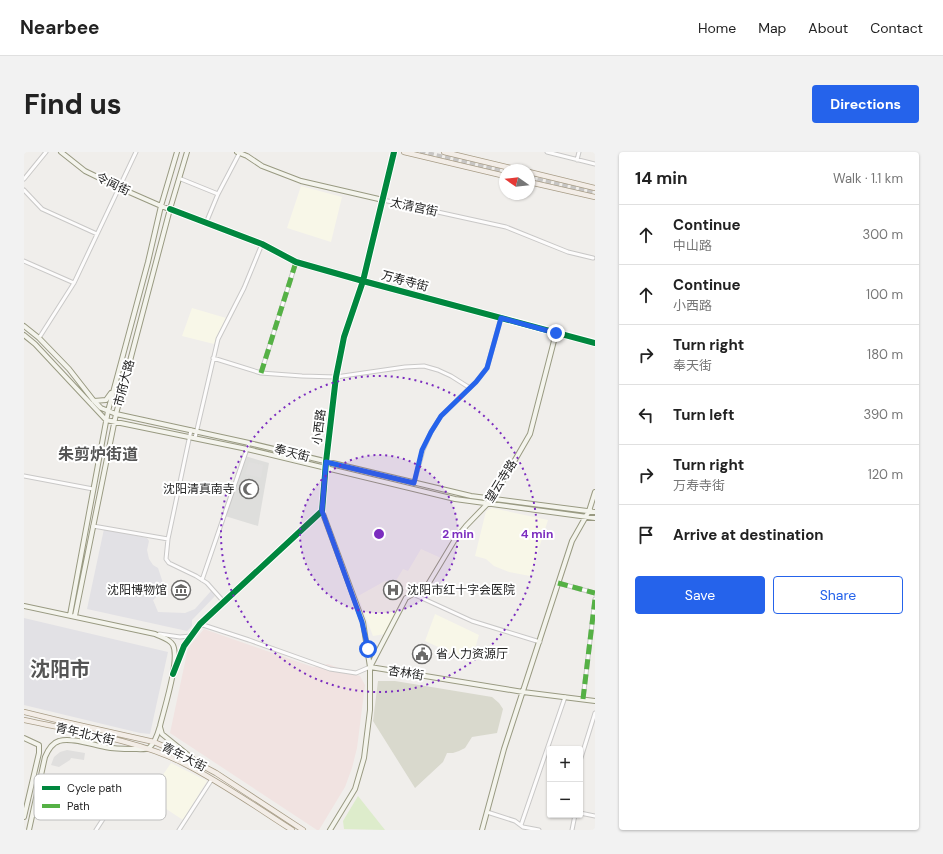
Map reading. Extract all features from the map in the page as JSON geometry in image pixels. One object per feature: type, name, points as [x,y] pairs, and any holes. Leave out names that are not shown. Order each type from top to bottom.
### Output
[{"type":"main road","name":"令闻街","points":[[61,152],[85,171],[120,188],[170,209]]},
{"type":"main road","name":"市府大路","points":[[70,615],[108,411],[148,262],[161,206],[177,152]]},
{"type":"main road","name":"市府大路","points":[[76,616],[116,414],[170,209],[187,152]]},
{"type":"main road","name":"太清宫街","points":[[239,152],[262,166],[301,181],[383,200]]},
{"type":"main road","name":"小西路","points":[[322,511],[336,377],[344,337],[363,281],[394,152]]},
{"type":"main road","points":[[404,152],[499,175]]},
{"type":"main road","points":[[444,152],[499,165]]},
{"type":"main road","points":[[535,173],[595,188]]},
{"type":"main road","points":[[535,183],[595,197]]},
{"type":"main road","name":"万寿寺街","points":[[170,209],[262,244],[296,262],[595,343]]},
{"type":"main road","name":"奉天街","points":[[24,326],[39,338],[69,369],[101,408],[116,414],[249,442],[326,462],[471,496],[595,512]]},
{"type":"main road","name":"望云寺路","points":[[370,667],[406,598],[428,586],[454,541],[493,498],[530,434],[556,333]]},
{"type":"main road","points":[[24,335],[35,344],[106,420]]},
{"type":"main road","points":[[94,401],[106,400],[113,391]]},
{"type":"main road","name":"奉天街","points":[[106,420],[247,449],[456,499],[595,518]]},
{"type":"main road","points":[[482,830],[504,749],[572,541],[589,511],[595,492]]},
{"type":"main road","points":[[322,511],[362,622],[370,667],[370,710],[364,758],[355,788],[330,830]]},
{"type":"main road","points":[[24,606],[155,634],[168,640],[173,645],[175,653],[173,674],[160,726],[154,742],[150,747],[146,749],[117,749],[73,741],[57,741],[49,749],[45,757],[41,774]]},
{"type":"main road","name":"杏林街","points":[[370,667],[523,692],[595,701]]},
{"type":"main road","name":"青年北大街","points":[[24,712],[50,718]]},
{"type":"main road","name":"青年大街","points":[[50,718],[154,742],[195,761],[303,830]]},
{"type":"main road","name":"青年北大街","points":[[24,720],[146,749]]},
{"type":"main road","points":[[160,726],[162,734],[195,761]]},
{"type":"main road","points":[[24,738],[39,745],[39,753],[34,774]]},
{"type":"main road","name":"青年大街","points":[[146,749],[182,762],[212,779],[292,830]]},
{"type":"main road","points":[[24,817],[34,774]]},
{"type":"main road","points":[[29,830],[34,807]]},
{"type":"street","points":[[24,179],[46,152]]},
{"type":"street","points":[[39,338],[74,283],[136,152]]},
{"type":"street","points":[[206,223],[218,194],[239,152]]},
{"type":"street","points":[[547,152],[595,164]]},
{"type":"street","points":[[577,160],[579,152]]},
{"type":"street","points":[[181,179],[218,194]]},
{"type":"street","points":[[24,190],[42,209],[97,234]]},
{"type":"street","name":"太清宫街","points":[[383,200],[506,227],[568,252],[593,258]]},
{"type":"street","points":[[224,602],[207,583],[166,559],[168,539],[190,437],[194,431],[218,339],[244,288],[262,244]]},
{"type":"street","points":[[24,261],[74,283]]},
{"type":"street","points":[[261,374],[296,262]]},
{"type":"street","points":[[414,483],[422,450],[441,416],[470,388],[487,368],[501,318]]},
{"type":"street","points":[[213,358],[261,374],[336,377],[405,367],[424,366],[451,376],[470,388]]},
{"type":"street","points":[[194,431],[195,438]]},
{"type":"street","points":[[202,580],[249,442]]},
{"type":"street","points":[[24,476],[93,489]]},
{"type":"street","points":[[173,674],[184,646],[200,624],[322,511]]},
{"type":"street","points":[[93,526],[168,539]]},
{"type":"street","points":[[558,583],[595,593]]},
{"type":"street","points":[[413,594],[472,622],[540,642]]},
{"type":"street","points":[[583,699],[595,599]]},
{"type":"street","name":"杏林街","points":[[200,624],[330,669],[356,673],[370,667]]},
{"type":"street","points":[[155,634],[180,637],[190,636]]},
{"type":"street","points":[[521,825],[565,697]]},
{"type":"street","points":[[583,751],[595,712]]},
{"type":"street","points":[[178,830],[212,779]]},
{"type":"street","points":[[487,812],[515,821],[523,827],[539,830]]},
{"type":"street","points":[[583,814],[595,816]]},
{"type":"street","points":[[572,830],[574,818]]},
{"type":"street","points":[[96,830],[102,820]]},
{"type":"shaded area","points":[[301,186],[342,197],[331,242],[287,228]]},
{"type":"shaded area","points":[[192,308],[226,318],[214,344],[182,336]]},
{"type":"shaded area","name":"沈阳清真南寺","points":[[245,456],[269,463],[258,526],[225,516]]},
{"type":"shaded area","points":[[249,462],[263,465],[261,478],[245,474]]},
{"type":"shaded area","points":[[492,508],[548,520],[530,576],[509,572],[494,566],[486,559],[475,556],[486,511]]},
{"type":"shaded area","points":[[104,529],[147,538],[149,541],[147,550],[149,559],[153,565],[158,568],[163,583],[161,593],[153,600],[158,612],[185,613],[195,609],[211,591],[215,596],[192,620],[192,626],[187,631],[87,609]]},
{"type":"shaded area","name":"沈阳市红十字会医院","points":[[421,549],[441,558],[426,585],[407,595],[385,634],[373,636],[358,596],[385,581],[394,584],[403,569],[408,571]]},
{"type":"shaded area","points":[[435,614],[479,635],[471,662],[425,641]]},
{"type":"shaded area","points":[[24,618],[168,652],[150,734],[140,733],[24,705]]},
{"type":"shaded area","points":[[204,629],[313,667],[328,664],[360,676],[365,685],[357,748],[352,768],[345,787],[319,830],[170,733],[188,648]]},
{"type":"shaded area","points":[[378,681],[395,681],[492,697],[503,709],[497,733],[472,737],[465,748],[453,753],[447,753],[443,762],[415,788],[373,721]]},
{"type":"shaded area","points":[[67,750],[85,753],[84,760],[71,758],[59,767],[51,765],[54,757],[60,752]]},
{"type":"shaded area","points":[[171,763],[207,781],[183,820],[166,809],[166,774],[164,774]]},
{"type":"green space","points":[[358,796],[385,830],[344,829],[343,821]]},
{"type":"tunnel","points":[[420,152],[499,171]]},
{"type":"tunnel","points":[[535,179],[595,193]]},
{"type":"marked path","points":[[261,373],[296,262]]},
{"type":"marked path","points":[[558,583],[595,593]]},
{"type":"marked path","points":[[583,699],[595,599]]},
{"type":"cycle path","points":[[173,674],[184,646],[200,624],[322,511],[336,377],[344,337],[363,281],[394,152]]},
{"type":"cycle path","points":[[170,209],[262,244],[296,262],[595,343]]},
{"type":"place","name":"沈阳清真南寺","points":[[249,489]]},
{"type":"place","name":"沈阳博物馆","points":[[181,590]]},
{"type":"place","name":"沈阳市红十字会医院","points":[[393,590]]},
{"type":"place","name":"省人力资源厅","points":[[422,654]]},
{"type":"district","name":"朱剪炉街道","points":[[98,454]]},
{"type":"district","name":"沈阳市","points":[[60,669]]},
{"type":"route","points":[[368,649],[362,622],[322,511],[326,462],[414,483],[422,450],[441,416],[476,382],[487,368],[501,318],[556,333]]}]
